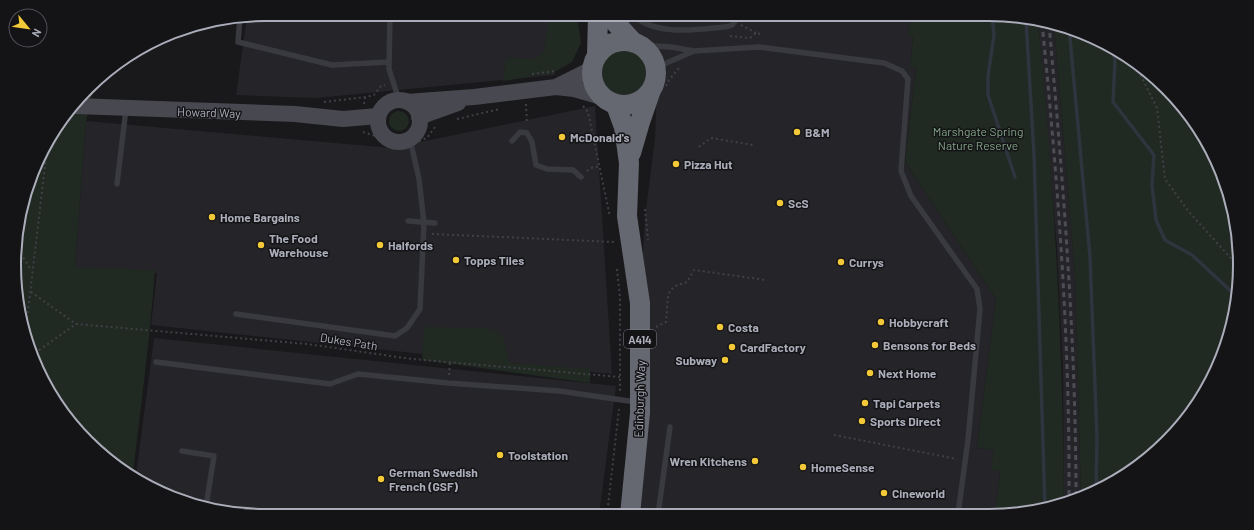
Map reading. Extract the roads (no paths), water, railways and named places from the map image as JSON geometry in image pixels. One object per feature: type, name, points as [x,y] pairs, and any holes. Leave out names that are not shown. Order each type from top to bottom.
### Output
[{"type":"highway","points":[[598,21],[592,81],[609,101],[632,104],[641,100],[658,83],[652,57],[636,44],[614,21]]},
{"type":"highway","points":[[595,59],[611,44],[622,41],[636,44]]},
{"type":"highway","name":"Edinburgh Way","points":[[629,163],[640,122],[658,83]]},
{"type":"highway","name":"Edinburgh Way","points":[[609,101],[624,128],[629,163],[628,216],[640,303],[640,403],[631,509]]},
{"type":"street","points":[[419,117],[474,97],[588,71],[595,59]]},
{"type":"street","points":[[554,79],[609,101]]},
{"type":"street","points":[[403,101],[417,111],[419,117],[418,130],[410,142],[390,140],[380,132],[378,127],[378,116],[386,104],[403,101],[474,97]]},
{"type":"street","name":"Howard Way","points":[[80,106],[295,114],[343,119],[378,116]]},
{"type":"street","name":"Howard Way","points":[[343,119],[380,132]]},
{"type":"lane","points":[[390,21],[389,69],[394,84],[403,101]]},
{"type":"lane","points":[[641,21],[662,28],[694,30],[728,27],[733,25],[735,21]]},
{"type":"lane","points":[[240,23],[238,42],[332,65],[389,62]]},
{"type":"lane","points":[[636,44],[671,47],[694,51],[759,47],[884,62],[902,71],[908,79],[901,171],[911,196],[977,289],[980,309],[966,460],[959,509]]},
{"type":"lane","points":[[658,83],[664,64],[694,51]]},
{"type":"lane","points":[[117,184],[126,109]]},
{"type":"lane","points":[[512,141],[520,132],[528,133],[532,142],[536,165],[547,169],[573,170],[581,177]]},
{"type":"lane","points":[[236,314],[395,336],[406,328],[420,309],[424,233],[419,179],[410,142]]},
{"type":"lane","points":[[408,221],[435,223]]},
{"type":"lane","points":[[156,362],[330,384],[358,374],[448,383],[559,391],[640,403]]},
{"type":"lane","points":[[659,509],[670,427]]},
{"type":"lane","points":[[182,451],[214,456],[207,502]]},
{"type":"waterway","points":[[993,21],[994,35],[988,76],[988,95],[1015,177]]},
{"type":"waterway","points":[[1026,24],[1034,155],[1045,502]]},
{"type":"waterway","points":[[1070,35],[1090,257],[1097,438],[1096,484]]},
{"type":"waterway","points":[[1114,56],[1113,102],[1154,155],[1152,185],[1156,220],[1165,240],[1192,255],[1231,292]]},
{"type":"railway","points":[[1042,27],[1062,262],[1069,441],[1069,495]]},
{"type":"railway","points":[[1049,28],[1068,261],[1074,380],[1076,492]]},
{"type":"place","name":"B&M","points":[[797,132]]},
{"type":"place","name":"McDonald's","points":[[562,137]]},
{"type":"place","name":"Pizza Hut","points":[[676,164]]},
{"type":"place","name":"ScS","points":[[780,203]]},
{"type":"place","name":"Home Bargains","points":[[212,217]]},
{"type":"place","name":"The Food Warehouse","points":[[261,245]]},
{"type":"place","name":"Halfords","points":[[380,245]]},
{"type":"place","name":"Topps Tiles","points":[[456,260]]},
{"type":"place","name":"Currys","points":[[841,262]]},
{"type":"place","name":"Hobbycraft","points":[[881,322]]},
{"type":"place","name":"Costa","points":[[720,327]]},
{"type":"place","name":"Bensons for Beds","points":[[875,345]]},
{"type":"place","name":"CardFactory","points":[[732,347]]},
{"type":"place","name":"Subway","points":[[725,360]]},
{"type":"place","name":"Next Home","points":[[870,373]]},
{"type":"place","name":"Tapi Carpets","points":[[865,403]]},
{"type":"place","name":"Sports Direct","points":[[862,421]]},
{"type":"place","name":"Toolstation","points":[[500,455]]},
{"type":"place","name":"Wren Kitchens","points":[[755,461]]},
{"type":"place","name":"HomeSense","points":[[803,467]]},
{"type":"place","name":"German Swedish French (GSF)","points":[[381,479]]},
{"type":"place","name":"Cineworld","points":[[884,493]]},
{"type":"park label","name":"Marshgate Spring Nature Reserve","points":[[978,138]]}]
